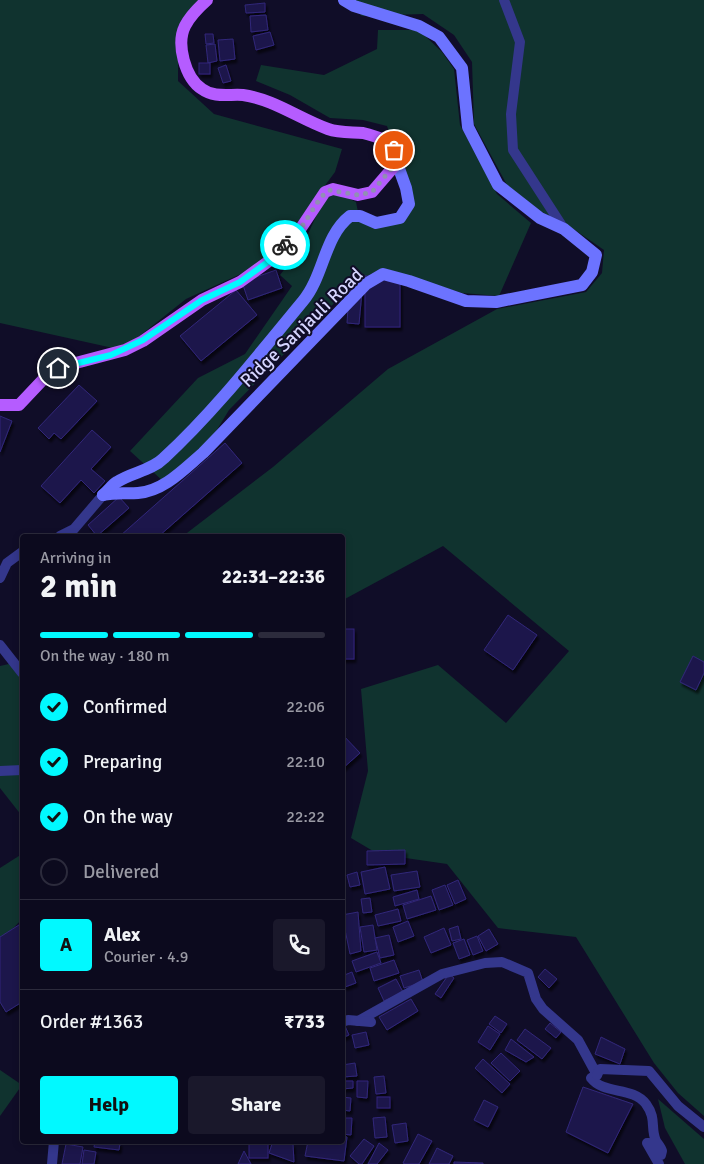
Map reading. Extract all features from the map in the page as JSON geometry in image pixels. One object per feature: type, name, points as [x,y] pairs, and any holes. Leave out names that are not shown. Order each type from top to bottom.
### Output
[{"type":"main road","points":[[0,404],[19,405],[54,369],[124,350],[143,340],[202,300],[240,282],[269,261],[299,231],[325,192],[333,189],[358,195],[372,192],[396,163],[394,150],[388,141],[365,134],[328,129],[270,103],[243,95],[213,94],[202,90],[188,73],[182,42],[184,28],[196,10],[207,0]]},
{"type":"street","name":"Ridge Sanjauli Road","points":[[103,495],[115,492],[137,493],[148,491],[180,473],[203,453],[366,284],[383,274],[466,301],[514,299],[582,285],[592,272],[596,254],[564,229],[540,218],[498,185],[468,127],[462,68],[439,37],[419,26],[354,6],[344,0]]},
{"type":"street","points":[[504,0],[520,42],[512,114],[513,150],[564,229]]},
{"type":"street","points":[[65,534],[74,530],[103,495],[118,481],[147,470],[164,458],[257,356],[308,296],[339,224],[350,216],[360,216],[376,223],[400,218],[409,204],[406,188],[396,163]]},
{"type":"street","points":[[0,578],[7,563],[20,553]]},
{"type":"street","points":[[0,645],[20,670]]},
{"type":"street","points":[[0,771],[20,770]]},
{"type":"street","points":[[358,1021],[442,974],[485,963],[502,962],[528,973],[536,999],[543,1010],[578,1040],[598,1075]]},
{"type":"street","points":[[345,1022],[371,1022]]},
{"type":"street","points":[[659,1164],[647,1144],[649,1143],[658,1155],[661,1155],[662,1151],[654,1132],[654,1120],[644,1101],[621,1090],[596,1084],[591,1078],[598,1075],[600,1069],[649,1071],[678,1106],[704,1127]]},
{"type":"street","points":[[53,1161],[54,1144]]},
{"type":"street","points":[[53,1161],[59,1144]]},
{"type":"green space","points":[[0,0],[206,0],[178,26],[178,81],[214,114],[342,149],[335,172],[269,261],[186,299],[122,350],[0,323]]},
{"type":"green space","points":[[355,0],[704,0],[704,1116],[678,1093],[654,1063],[576,937],[498,928],[447,864],[378,854],[351,838],[368,771],[361,689],[438,665],[506,723],[569,651],[443,546],[345,599],[345,534],[186,534],[273,467],[388,369],[497,309],[586,292],[602,273],[604,250],[572,228],[542,212],[507,185],[474,124],[472,62],[454,35],[423,14],[362,16],[354,8]]},
{"type":"green space","points":[[378,30],[419,30],[442,52],[454,69],[460,125],[497,194],[531,223],[499,296],[462,293],[383,268],[355,282],[229,410],[201,456],[164,482],[130,451],[198,378],[245,354],[292,286],[280,275],[303,245],[323,201],[337,193],[356,202],[360,222],[380,228],[414,205],[387,126],[363,120],[330,118],[290,95],[256,81],[261,65],[324,75],[377,49]]},
{"type":"green space","points":[[20,661],[20,813],[0,788],[0,666]]},
{"type":"green space","points":[[20,855],[20,921],[0,942],[0,868]]},
{"type":"green space","points":[[0,1070],[20,1084],[20,1088],[0,1116]]},
{"type":"green space","points":[[658,1099],[704,1139],[704,1164],[685,1164],[665,1128]]},
{"type":"building","points":[[265,3],[265,12],[246,13],[245,5]]},
{"type":"building","points":[[266,15],[268,30],[251,32],[250,16]]},
{"type":"building","points":[[270,32],[274,45],[256,50],[253,36]]},
{"type":"building","points":[[205,34],[213,34],[214,43],[206,44]]},
{"type":"building","points":[[233,39],[235,59],[220,61],[218,40]]},
{"type":"building","points":[[215,44],[217,61],[208,63],[206,45]]},
{"type":"building","points":[[199,63],[210,63],[210,74],[199,74]]},
{"type":"building","points":[[226,65],[231,81],[223,83],[218,68]]},
{"type":"building","points":[[276,270],[282,288],[248,300],[242,282]]},
{"type":"building","points":[[365,276],[400,276],[400,327],[365,327]]},
{"type":"building","points":[[350,280],[363,281],[359,324],[347,323]]},
{"type":"building","points":[[236,290],[257,315],[201,361],[180,336]]},
{"type":"building","points":[[79,385],[97,401],[61,439],[54,433],[49,439],[38,428]]},
{"type":"building","points":[[0,416],[12,421],[0,452]]},
{"type":"building","points":[[92,430],[111,447],[91,469],[105,481],[94,493],[81,480],[60,503],[41,486]]},
{"type":"building","points":[[225,443],[242,463],[161,534],[122,534]]},
{"type":"building","points":[[119,497],[129,508],[99,534],[95,534],[88,525]]},
{"type":"building","points":[[508,615],[537,635],[513,670],[484,650]]},
{"type":"building","points":[[345,629],[354,629],[354,659],[345,659]]},
{"type":"building","points":[[693,656],[704,662],[704,673],[696,690],[680,682]]},
{"type":"building","points":[[345,737],[360,753],[345,766]]},
{"type":"building","points":[[405,850],[405,864],[367,865],[367,851]]},
{"type":"building","points":[[385,867],[390,889],[365,894],[361,872]]},
{"type":"building","points":[[417,871],[420,887],[394,891],[391,875]]},
{"type":"building","points":[[357,872],[360,885],[350,887],[347,875]]},
{"type":"building","points":[[458,880],[466,899],[455,904],[447,885]]},
{"type":"building","points":[[445,885],[453,905],[439,910],[432,890]]},
{"type":"building","points":[[417,890],[419,899],[395,906],[393,897]]},
{"type":"building","points":[[431,896],[436,910],[407,919],[403,905]]},
{"type":"building","points":[[370,898],[372,912],[363,913],[361,899]]},
{"type":"building","points":[[398,909],[401,921],[378,926],[375,915]]},
{"type":"building","points":[[358,912],[361,951],[350,954],[345,930],[345,914]]},
{"type":"building","points":[[408,921],[414,936],[398,942],[393,927]]},
{"type":"building","points":[[20,924],[20,1003],[6,1012],[0,1002],[0,937]]},
{"type":"building","points":[[373,925],[377,950],[364,952],[360,927]]},
{"type":"building","points":[[458,926],[461,939],[452,941],[449,929]]},
{"type":"building","points":[[444,928],[451,945],[431,953],[424,937]]},
{"type":"building","points":[[489,929],[498,944],[486,951],[478,936]]},
{"type":"building","points":[[389,935],[394,955],[380,958],[375,938]]},
{"type":"building","points":[[477,936],[483,951],[473,955],[467,940]]},
{"type":"building","points":[[464,939],[470,955],[459,959],[453,943]]},
{"type":"building","points":[[377,952],[381,963],[356,972],[352,961]]},
{"type":"building","points":[[394,960],[399,973],[374,981],[370,968]]},
{"type":"building","points":[[545,969],[557,979],[549,988],[538,977]]},
{"type":"building","points":[[419,970],[423,982],[404,988],[400,976]]},
{"type":"building","points":[[352,972],[356,983],[345,987],[345,975]]},
{"type":"building","points":[[449,974],[454,978],[441,998],[435,994]]},
{"type":"building","points":[[396,979],[403,992],[384,1001],[378,988]]},
{"type":"building","points":[[411,999],[418,1011],[387,1030],[379,1017]]},
{"type":"building","points":[[495,1016],[507,1024],[501,1033],[489,1024]]},
{"type":"building","points":[[550,1023],[561,1032],[556,1038],[545,1029]]},
{"type":"building","points":[[345,1026],[349,1035],[345,1037]]},
{"type":"building","points":[[488,1026],[500,1034],[490,1050],[478,1042]]},
{"type":"building","points":[[525,1029],[551,1048],[542,1059],[517,1040]]},
{"type":"building","points":[[366,1032],[369,1045],[355,1048],[352,1035]]},
{"type":"building","points":[[601,1037],[625,1049],[620,1064],[595,1054]]},
{"type":"building","points":[[511,1039],[534,1057],[526,1062],[505,1050]]},
{"type":"building","points":[[501,1053],[520,1071],[510,1081],[491,1063]]},
{"type":"building","points":[[483,1059],[510,1084],[502,1093],[475,1068]]},
{"type":"building","points":[[355,1063],[357,1076],[345,1077],[345,1065]]},
{"type":"building","points":[[384,1076],[386,1093],[376,1094],[374,1077]]},
{"type":"building","points":[[345,1081],[353,1081],[353,1088],[345,1089]]},
{"type":"building","points":[[357,1081],[368,1081],[367,1098],[357,1097]]},
{"type":"building","points":[[583,1087],[633,1104],[608,1153],[566,1132]]},
{"type":"building","points":[[345,1097],[351,1098],[350,1111],[345,1110]]},
{"type":"building","points":[[377,1097],[390,1097],[390,1108],[377,1108]]},
{"type":"building","points":[[484,1100],[498,1107],[488,1127],[474,1120]]},
{"type":"building","points":[[385,1117],[387,1137],[375,1138],[373,1118]]},
{"type":"building","points":[[345,1118],[352,1118],[351,1135],[345,1134]]},
{"type":"building","points":[[406,1123],[408,1141],[395,1143],[392,1125]]},
{"type":"building","points":[[418,1134],[432,1141],[419,1164],[405,1164],[403,1163]]},
{"type":"building","points":[[345,1137],[347,1137],[344,1161],[305,1156],[307,1144],[345,1144]]},
{"type":"building","points":[[364,1139],[374,1146],[362,1164],[359,1164],[350,1156]]},
{"type":"building","points":[[379,1143],[388,1150],[377,1164],[368,1164]]},
{"type":"building","points":[[66,1144],[83,1147],[80,1164],[62,1164]]},
{"type":"building","points":[[94,1144],[120,1144],[119,1150],[94,1147]]},
{"type":"building","points":[[249,1144],[268,1144],[268,1158],[249,1158]]},
{"type":"building","points":[[272,1144],[293,1144],[294,1162],[269,1153]]},
{"type":"building","points":[[437,1148],[453,1156],[449,1164],[429,1164]]},
{"type":"building","points":[[84,1150],[96,1152],[94,1164],[82,1164]]},
{"type":"building","points":[[244,1151],[251,1164],[238,1164]]},
{"type":"building","points":[[454,1162],[483,1163],[483,1164],[454,1164]]},
{"type":"way so far","points":[[285,245],[299,231],[325,192],[333,189],[358,195],[372,192],[396,163],[394,150]]},
{"type":"route","points":[[58,368],[111,355],[143,340],[202,300],[240,282],[269,261],[285,245]]}]
